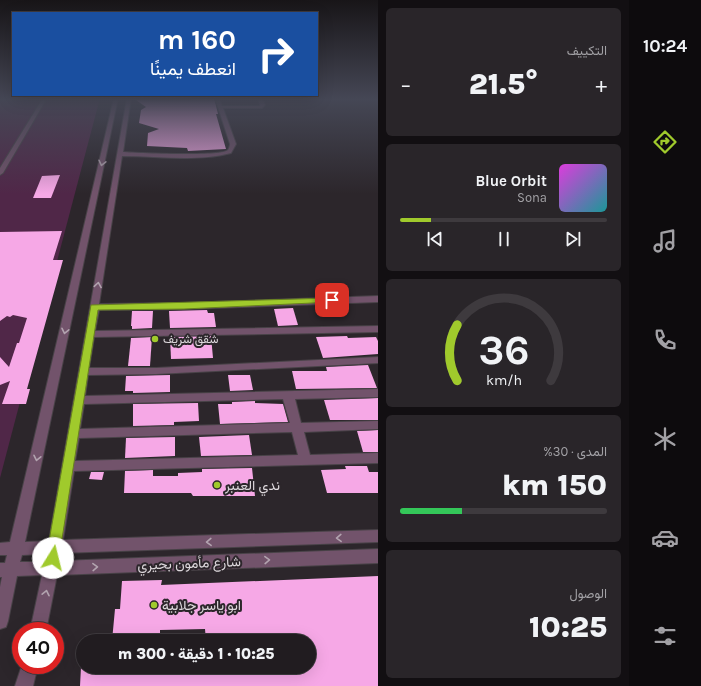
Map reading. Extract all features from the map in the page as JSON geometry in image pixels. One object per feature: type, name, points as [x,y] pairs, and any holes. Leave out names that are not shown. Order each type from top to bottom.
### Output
[{"type":"street","points":[[0,173],[26,130]]},
{"type":"street","points":[[0,620],[6,570],[16,548],[109,130]]},
{"type":"street","points":[[40,622],[51,569],[124,130]]},
{"type":"street","points":[[120,154],[208,154],[228,152],[231,150],[233,144],[229,130]]},
{"type":"street","points":[[94,307],[184,306],[378,299]]},
{"type":"street","points":[[90,334],[378,329]]},
{"type":"street","points":[[84,372],[156,371],[378,360]]},
{"type":"street","points":[[79,400],[378,393]]},
{"type":"street","points":[[288,395],[306,460]]},
{"type":"street","points":[[74,434],[378,425]]},
{"type":"street","points":[[68,466],[378,458]]},
{"type":"street","name":"شارع مأمون بحيري","points":[[0,549],[378,536]]},
{"type":"street","name":"شارع مأمون بحيري","points":[[6,570],[378,556]]},
{"type":"street","points":[[24,686],[27,674]]},
{"type":"shaded area","points":[[0,130],[92,130],[0,478]]},
{"type":"building","points":[[156,130],[221,130],[226,149],[188,151],[187,148],[147,146],[148,133]]},
{"type":"building","points":[[60,175],[51,198],[33,198],[42,176]]},
{"type":"building","points":[[62,231],[53,260],[63,260],[27,389],[30,389],[26,404],[2,404],[10,381],[0,385],[0,357],[9,367],[27,318],[13,315],[10,317],[7,316],[0,321],[0,232]]},
{"type":"building","points":[[293,308],[298,325],[278,326],[274,309]]},
{"type":"building","points":[[207,310],[208,313],[214,313],[216,327],[170,328],[169,311]]},
{"type":"building","points":[[132,311],[153,311],[152,328],[132,329]]},
{"type":"building","points":[[211,336],[213,358],[171,359],[170,337]]},
{"type":"building","points":[[347,336],[348,338],[376,337],[378,341],[378,354],[323,358],[316,337]]},
{"type":"building","points":[[152,337],[150,366],[128,366],[131,338]]},
{"type":"building","points":[[368,365],[377,388],[296,389],[292,371],[327,371],[326,367]]},
{"type":"building","points":[[170,375],[170,392],[133,393],[133,391],[125,391],[126,376]]},
{"type":"building","points":[[228,375],[250,375],[253,390],[230,391]]},
{"type":"building","points":[[378,398],[378,420],[330,420],[324,400]]},
{"type":"building","points":[[255,401],[255,403],[283,404],[288,422],[220,424],[218,404]]},
{"type":"building","points":[[198,403],[199,421],[174,422],[174,425],[133,426],[133,404]]},
{"type":"building","points":[[378,430],[378,452],[363,452],[357,431]]},
{"type":"building","points":[[249,435],[252,455],[201,456],[199,437]]},
{"type":"building","points":[[175,437],[175,456],[125,458],[126,438]]},
{"type":"building","points":[[345,466],[367,466],[369,472],[378,472],[378,493],[327,493],[321,470],[346,469]]},
{"type":"building","points":[[252,468],[255,496],[193,496],[191,493],[124,493],[125,471],[153,470],[153,476],[178,476],[178,473],[202,472],[202,469]]},
{"type":"building","points":[[91,472],[104,472],[102,480],[89,479]]},
{"type":"building","points":[[378,576],[378,686],[80,686],[81,674],[316,674],[316,634],[205,634],[205,629],[160,630],[160,634],[113,634],[115,609],[120,609],[122,581],[162,580],[161,585]]},
{"type":"place","name":"شقق شريف","points":[[155,339]]},
{"type":"place","name":"ندي العنبر","points":[[217,485]]},
{"type":"place","name":"ابو ياسر جلابية","points":[[154,605]]},
{"type":"route","points":[[53,558],[94,307],[184,306],[332,300]]}]
